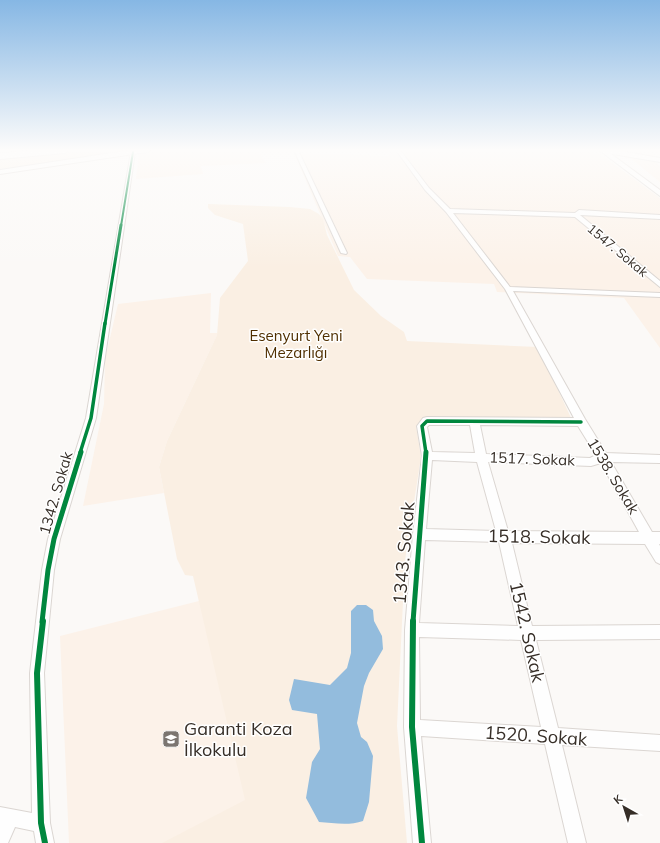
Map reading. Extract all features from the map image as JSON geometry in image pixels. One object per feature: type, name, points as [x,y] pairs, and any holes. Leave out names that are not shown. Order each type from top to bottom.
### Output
[{"type":"street","name":"1342. Sokak","points":[[45,843],[41,823],[37,673],[48,570],[54,539],[90,418],[100,347],[127,189]]},
{"type":"street","points":[[314,189],[344,253]]},
{"type":"street","name":"1538. Sokak","points":[[427,189],[448,211],[508,288],[581,422],[655,538],[660,558]]},
{"type":"street","points":[[448,211],[577,214],[579,212],[660,217]]},
{"type":"street","name":"1547. Sokak","points":[[577,214],[660,284]]},
{"type":"street","points":[[508,288],[660,295]]},
{"type":"street","name":"1343. Sokak","points":[[422,843],[412,727],[412,630],[419,534],[427,456],[422,426],[427,421],[581,422]]},
{"type":"street","name":"1542. Sokak","points":[[474,421],[481,457],[504,537],[576,843]]},
{"type":"street","name":"1517. Sokak","points":[[427,456],[591,462],[603,457],[660,459]]},
{"type":"street","name":"1518. Sokak","points":[[419,534],[504,537],[655,538]]},
{"type":"street","points":[[412,630],[527,633],[660,632]]},
{"type":"street","name":"1520. Sokak","points":[[412,727],[660,744]]},
{"type":"street","points":[[0,841],[5,817],[41,823]]},
{"type":"shaded area","points":[[310,189],[648,189],[660,198],[660,348],[624,298],[497,292],[494,284],[367,279],[350,257],[338,256]]},
{"type":"shaded area","points":[[211,293],[210,333],[217,333],[217,335],[167,441],[159,467],[164,493],[83,506],[104,404],[105,359],[118,304]]},
{"type":"shaded area","name":"Garanti Koza İlkokulu","points":[[199,601],[291,843],[69,843],[60,636]]},
{"type":"green space","name":"Esenyurt Yeni Mezarlığı","points":[[208,204],[290,207],[310,209],[319,214],[323,219],[327,235],[354,290],[381,316],[404,332],[407,341],[538,347],[572,420],[427,416],[416,426],[421,457],[405,560],[397,726],[407,843],[162,843],[245,800],[193,576],[185,575],[177,559],[159,467],[167,441],[217,335],[220,298],[248,261],[243,224],[215,215],[208,208]]},
{"type":"water","points":[[357,605],[366,605],[373,610],[374,621],[382,636],[383,649],[369,673],[364,686],[357,723],[361,737],[367,742],[373,756],[369,802],[363,821],[358,823],[347,824],[319,822],[306,798],[312,762],[320,749],[317,714],[292,710],[289,700],[294,679],[330,685],[347,668],[351,653],[351,611]]},
{"type":"cycle path","points":[[45,843],[41,823],[37,673],[48,570],[54,539],[91,418],[127,189]]},
{"type":"cycle path","points":[[422,843],[412,727],[412,630],[419,534],[427,456],[422,426],[427,421],[581,422]]},
{"type":"place","name":"Garanti Koza İlkokulu","points":[[171,739]]}]
